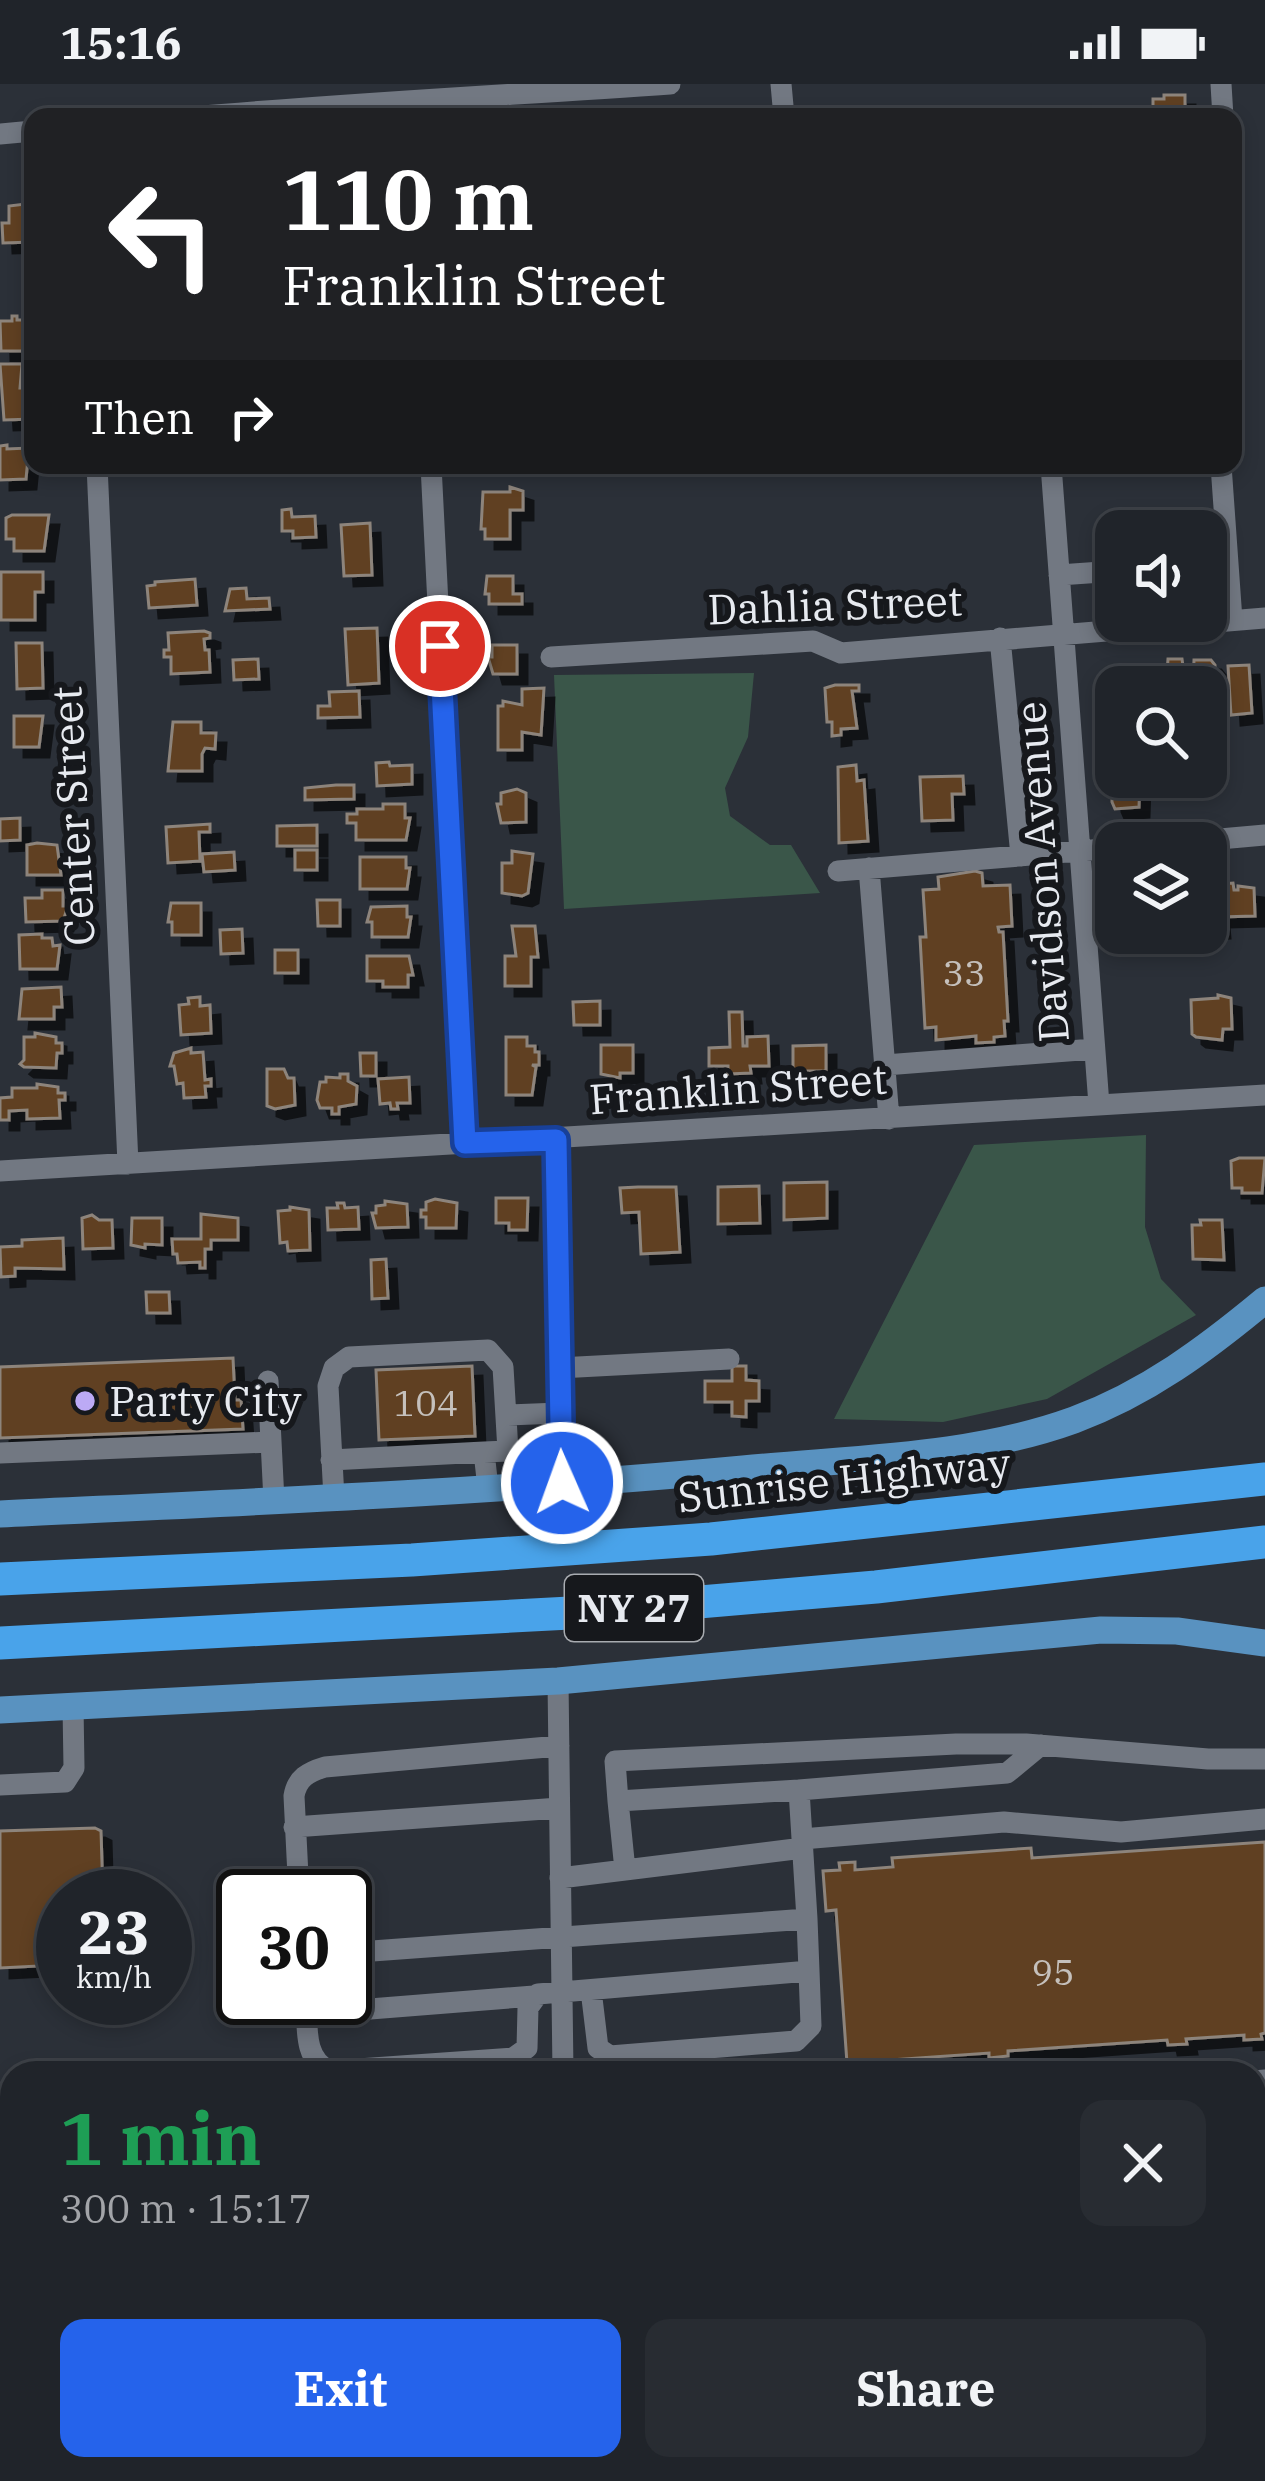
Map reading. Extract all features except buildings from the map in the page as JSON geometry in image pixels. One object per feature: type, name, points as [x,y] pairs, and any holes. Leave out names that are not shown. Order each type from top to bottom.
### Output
[{"type":"highway","name":"Sunrise Highway","points":[[0,1580],[412,1560],[689,1540],[1265,1479]]},
{"type":"highway","name":"NY 27","points":[[0,1643],[441,1622],[658,1606],[876,1587],[1265,1543]]},
{"type":"main road","points":[[0,1514],[488,1488],[926,1452],[1041,1430],[1147,1387],[1211,1345],[1265,1300]]},
{"type":"main road","points":[[0,1710],[559,1681],[1101,1630],[1197,1633],[1265,1643]]},
{"type":"street","points":[[434,108],[670,84]]},
{"type":"street","points":[[254,108],[360,93],[408,108]]},
{"type":"street","name":"Center Street","points":[[97,474],[128,1164]]},
{"type":"street","points":[[431,474],[465,1143]]},
{"type":"street","name":"Davidson Avenue","points":[[1052,474],[1099,1105]]},
{"type":"street","points":[[1219,510],[1221,474]]},
{"type":"street","points":[[1059,575],[1095,572]]},
{"type":"street","points":[[1227,601],[1232,620]]},
{"type":"street","name":"Dahlia Street","points":[[551,657],[813,641],[842,653],[1265,618]]},
{"type":"street","points":[[1000,638],[1021,856]]},
{"type":"street","points":[[1227,838],[1265,835]]},
{"type":"street","points":[[838,871],[1095,850]]},
{"type":"street","points":[[869,868],[889,1119]]},
{"type":"street","points":[[885,1065],[1094,1049]]},
{"type":"street","name":"Franklin Street","points":[[0,1171],[1265,1095]]},
{"type":"street","points":[[556,1140],[562,1483]]},
{"type":"street","points":[[331,1460],[508,1451],[503,1366],[488,1350],[349,1357],[334,1368],[328,1386],[331,1460],[334,1498]]},
{"type":"street","points":[[559,1368],[729,1359]]},
{"type":"street","points":[[268,1381],[274,1501]]},
{"type":"street","points":[[506,1415],[560,1413]]},
{"type":"street","points":[[0,1453],[271,1442]]},
{"type":"street","points":[[484,1452],[488,1488]]},
{"type":"street","points":[[559,1681],[563,2061]]},
{"type":"street","points":[[0,1785],[65,1782],[74,1768],[73,1706]]},
{"type":"street","points":[[625,1870],[615,1762],[956,1744],[1265,1759]]},
{"type":"street","points":[[618,1801],[1007,1773],[1041,1745]]},
{"type":"street","points":[[297,1869],[295,1787],[306,1774],[559,1746]]},
{"type":"street","points":[[591,1990],[598,2048],[610,2056],[796,2041],[811,2026],[799,1790]]},
{"type":"street","points":[[295,1827],[559,1808]]},
{"type":"street","points":[[560,1878],[1004,1822],[1121,1832],[1265,1819]]},
{"type":"street","points":[[372,1951],[807,1919]]},
{"type":"street","points":[[372,2003],[535,1996],[809,1972]]},
{"type":"street","points":[[477,2061],[524,2053],[528,2008],[535,1996]]},
{"type":"street","points":[[308,2025],[310,2054],[315,2061]]},
{"type":"green space","points":[[754,673],[748,737],[725,788],[730,816],[770,845],[791,845],[820,893],[564,909],[554,675]]},
{"type":"green space","points":[[1146,1135],[1145,1227],[1161,1279],[1196,1315],[1047,1399],[943,1422],[834,1419],[974,1145]]},
{"type":"place","name":"Party City","points":[[85,1401]]},
{"type":"route","points":[[440,646],[465,1143],[556,1140],[562,1483]]}]
